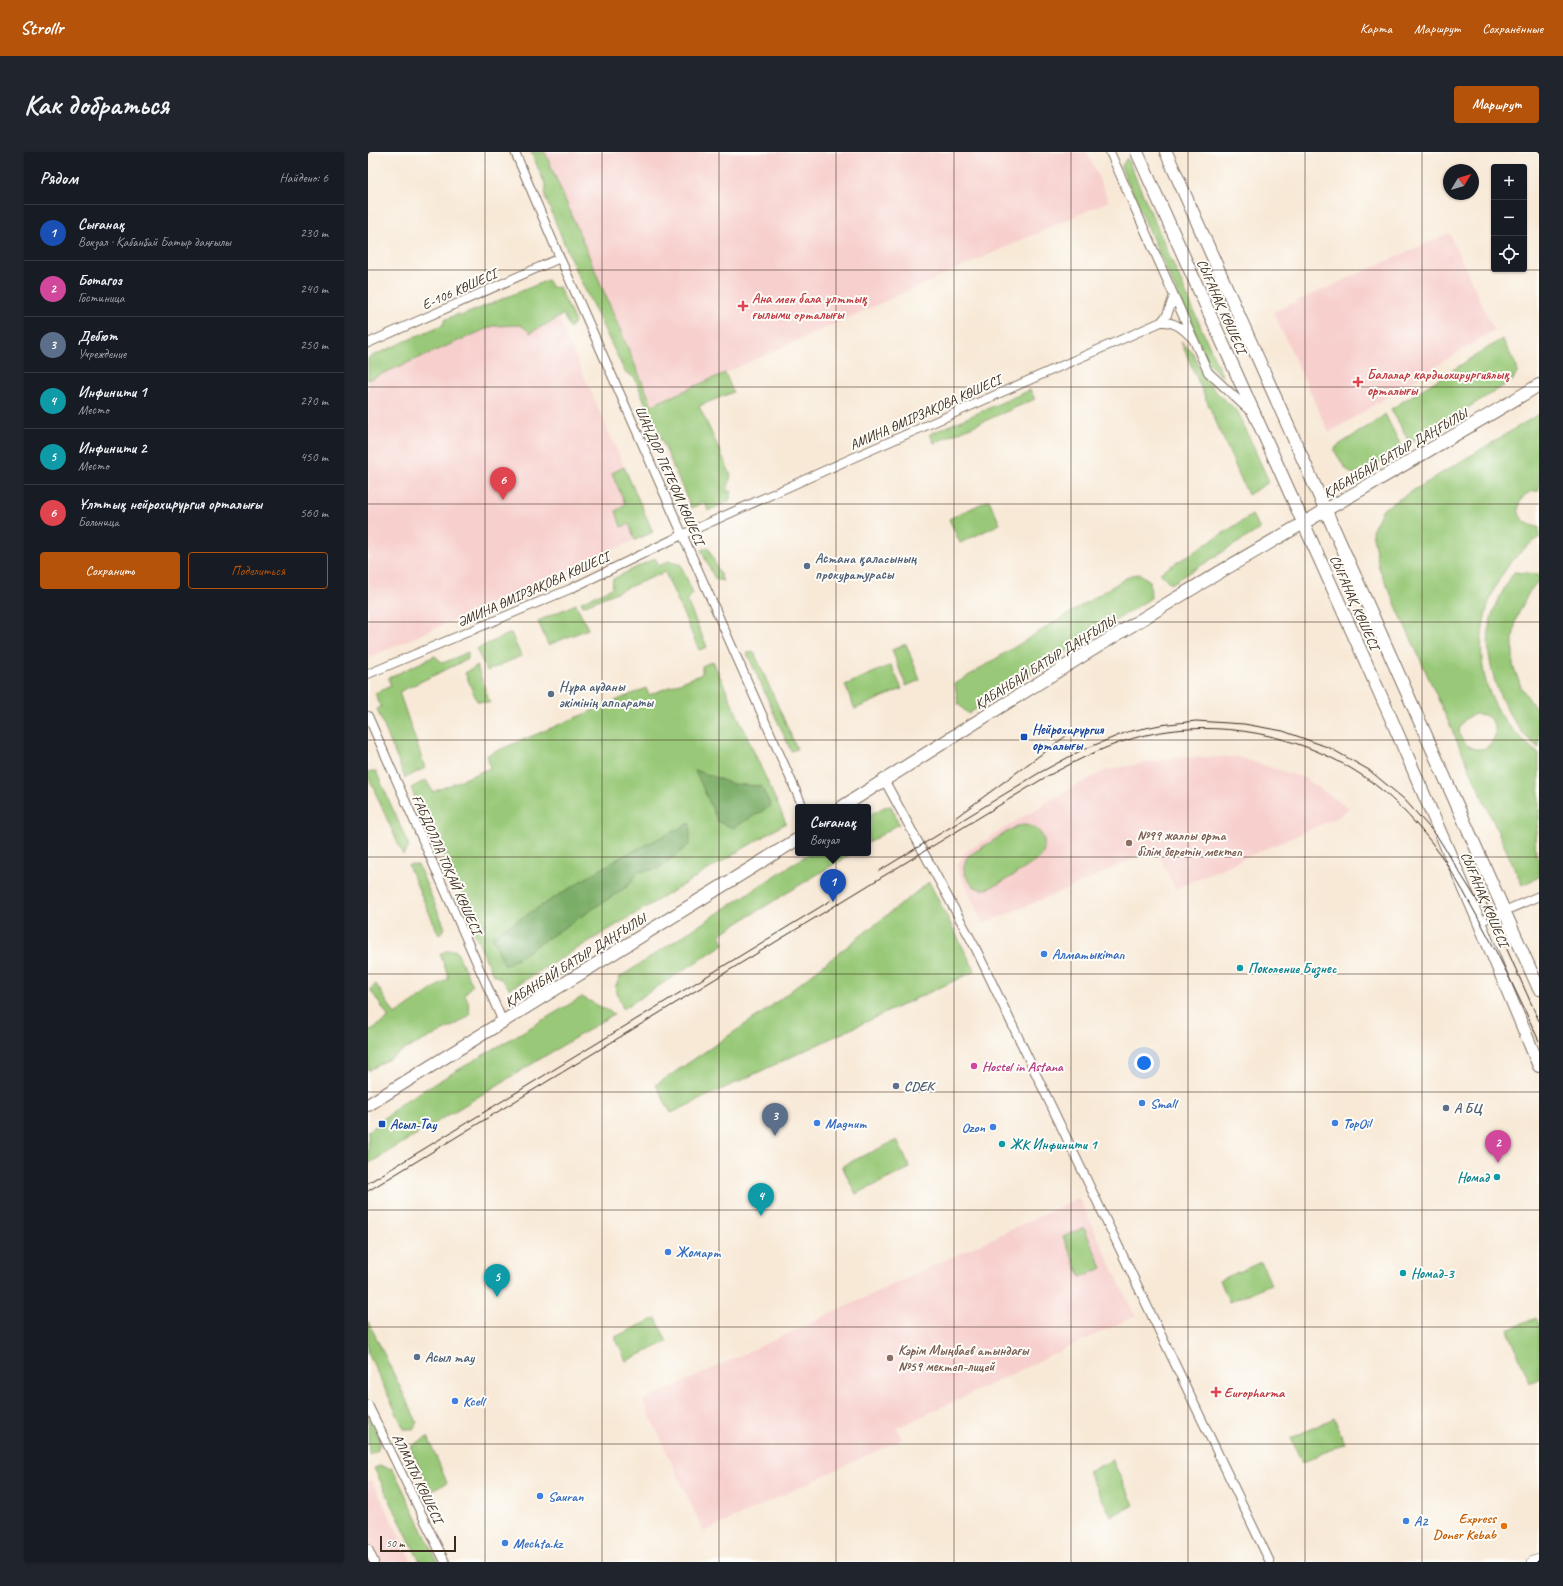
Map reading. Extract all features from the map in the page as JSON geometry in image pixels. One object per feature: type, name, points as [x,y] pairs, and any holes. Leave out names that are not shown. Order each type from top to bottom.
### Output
[{"type":"main road","name":"СЫҒАНАҚ КӨШЕСІ","points":[[1137,152],[1304,523],[1479,922],[1539,1066]]},
{"type":"main road","name":"СЫҒАНАҚ КӨШЕСІ","points":[[1166,152],[1539,990]]},
{"type":"main road","name":"ҚАБАНБАЙ БАТЫР ДАҢҒЫЛЫ","points":[[847,804],[970,726],[1265,545],[1466,430],[1539,386]]},
{"type":"main road","name":"ҚАБАНБАЙ БАТЫР ДАҢҒЫЛЫ","points":[[855,804],[1245,565],[1265,545]]},
{"type":"main road","name":"ҚАБАНБАЙ БАТЫР ДАҢҒЫЛЫ","points":[[368,1105],[795,841]]},
{"type":"street","name":"ШАНДОР ПЕТЕФИ КӨШЕСІ","points":[[515,152],[682,536],[802,804]]},
{"type":"street","points":[[1110,152],[1208,372],[1256,416]]},
{"type":"street","name":"Е-106 КӨШЕСІ","points":[[368,343],[560,258]]},
{"type":"street","points":[[1158,323],[1167,315],[1174,296]]},
{"type":"street","points":[[1158,323],[1170,322],[1179,326],[1194,340]]},
{"type":"street","name":"АМИНА ӨМІРЗАҚОВА КӨШЕСІ","points":[[706,525],[848,460],[1158,323]]},
{"type":"street","name":"ӘМИНА ӨМІРЗАҚОВА КӨШЕСІ","points":[[368,674],[570,589],[706,525]]},
{"type":"street","name":"ҒАБДОЛЛА ТОҚАЙ КӨШЕСІ","points":[[368,716],[503,1022]]},
{"type":"street","points":[[887,785],[975,947],[1270,1562]]},
{"type":"street","points":[[1479,922],[1539,896]]},
{"type":"street","name":"АЛМАТЫ КӨШЕСІ","points":[[368,1405],[445,1562]]},
{"type":"street","points":[[368,1549],[374,1562]]},
{"type":"street","points":[[1533,1562],[1539,1560]]},
{"type":"shaded area","name":"Ана мен бала ұлттық ғылыми орталығы","points":[[545,152],[1087,152],[1109,201],[653,405]]},
{"type":"shaded area","name":"Балалар кардиохирургиялық орталығы","points":[[1449,233],[1494,330],[1329,433],[1273,312]]},
{"type":"shaded area","points":[[546,290],[653,532],[368,658],[368,369]]},
{"type":"shaded area","name":"№99 жалпы орта білім беретін мектеп","points":[[1238,757],[1304,778],[1349,808],[1338,817],[1175,889],[1156,848],[1077,885],[983,924],[957,867],[965,852],[1066,791],[1106,770],[1173,758]]},
{"type":"shaded area","name":"Кәрім Мыңбаев атындағы №59 мектеп-лицей","points":[[1079,1198],[1135,1316],[897,1428],[902,1439],[704,1532],[643,1401]]},
{"type":"shaded area","points":[[372,1480],[412,1562],[368,1562],[368,1482]]},
{"type":"green space","points":[[531,152],[545,152],[652,405],[725,373],[733,392],[699,406],[731,475],[727,492],[732,491],[729,501],[708,511],[705,502],[691,508],[648,408],[651,406],[646,405],[635,378],[625,372],[575,269],[545,197],[546,186]]},
{"type":"green space","points":[[1127,158],[1223,378],[1208,363],[1121,167]]},
{"type":"green space","points":[[548,280],[551,287],[559,287],[575,322],[570,329],[563,314],[530,333],[520,325],[493,326],[368,380],[368,358],[444,324],[444,320],[458,314],[461,316]]},
{"type":"green space","points":[[1502,339],[1517,367],[1517,373],[1513,380],[1410,443],[1391,409]]},
{"type":"green space","points":[[1181,342],[1193,353],[1202,374],[1214,390],[1238,412],[1269,482],[1248,495]]},
{"type":"green space","points":[[1030,390],[1035,399],[934,443],[930,434]]},
{"type":"green space","points":[[1385,414],[1402,448],[1367,470],[1352,474],[1345,468],[1334,450],[1337,446]]},
{"type":"green space","points":[[1539,414],[1539,491],[1531,492],[1525,495],[1521,500],[1519,513],[1529,524],[1539,527],[1539,538],[1520,552],[1505,570],[1494,591],[1486,613],[1482,636],[1482,660],[1486,683],[1495,705],[1514,732],[1539,754],[1539,819],[1535,838],[1536,855],[1539,861],[1539,877],[1522,885],[1379,568],[1372,531],[1383,509]],"holes":[[[1475,714],[1483,715],[1490,719],[1495,728],[1494,738],[1488,746],[1480,749],[1472,748],[1460,737],[1459,729],[1464,721]]]},
{"type":"green space","points":[[624,467],[653,532],[635,540],[629,524],[621,527],[616,511],[625,504],[612,473]]},
{"type":"green space","points":[[989,500],[1000,524],[960,543],[949,519]]},
{"type":"green space","points":[[1252,515],[1260,529],[1171,584],[1160,573]]},
{"type":"green space","points":[[708,547],[723,581],[715,579],[701,550]]},
{"type":"green space","points":[[655,558],[659,566],[669,561],[681,565],[693,593],[687,601],[707,647],[699,650],[665,572],[583,606],[581,602],[612,588],[613,579]]},
{"type":"green space","points":[[1514,572],[1539,574],[1539,580],[1529,592],[1516,619],[1513,638],[1513,665],[1521,687],[1539,714],[1539,748],[1526,737],[1515,723],[1506,707],[1498,690],[1492,671],[1489,653],[1488,635],[1491,619],[1498,601]]},
{"type":"green space","points":[[1140,574],[1150,581],[1151,598],[968,714],[958,704],[955,684],[1131,575]]},
{"type":"green space","points":[[576,604],[588,629],[548,645],[538,621]]},
{"type":"green space","points":[[511,633],[521,656],[487,671],[476,649]]},
{"type":"green space","points":[[906,644],[920,680],[906,686],[892,650]]},
{"type":"green space","points":[[468,652],[468,659],[399,692],[425,768],[405,778],[377,709],[381,707],[375,693],[391,686],[388,678],[435,656],[443,663]]},
{"type":"green space","points":[[754,652],[797,749],[791,751],[747,653]]},
{"type":"green space","points":[[713,661],[786,823],[510,989],[502,980],[492,973],[474,932],[475,921],[448,860],[439,851],[411,788],[426,780],[433,792],[490,768],[487,755],[646,688],[649,695],[702,674],[702,666]]},
{"type":"green space","points":[[891,665],[902,689],[855,709],[845,685]]},
{"type":"green space","points":[[477,666],[490,703],[477,701],[465,673]]},
{"type":"green space","points":[[695,770],[733,784],[761,786],[771,806],[733,828],[718,822]]},
{"type":"green space","points":[[376,771],[409,846],[403,855],[368,776],[368,772]]},
{"type":"green space","points":[[891,806],[899,824],[871,841],[871,814],[884,807]]},
{"type":"green space","points":[[690,823],[690,844],[658,869],[638,872],[628,886],[505,966],[492,936],[619,858]]},
{"type":"green space","points":[[1025,825],[1036,829],[1042,836],[1044,840],[1044,850],[1042,856],[996,885],[985,889],[980,889],[973,886],[964,870],[964,865],[968,856],[1017,826]]},
{"type":"green space","points":[[805,856],[847,856],[720,934],[724,944],[623,1009],[615,987],[620,977]]},
{"type":"green space","points":[[408,865],[418,865],[445,928],[439,935]]},
{"type":"green space","points":[[929,882],[975,971],[671,1113],[656,1085],[765,1011]]},
{"type":"green space","points":[[456,950],[472,985],[465,994],[468,1001],[470,1015],[457,1024],[408,1048],[368,1071],[368,1032],[389,1018],[370,989],[376,984],[395,1015],[449,978],[440,954],[446,951]]},
{"type":"green space","points":[[582,997],[614,1014],[368,1164],[368,1131],[376,1126],[400,1104]]},
{"type":"green space","points":[[897,1140],[910,1168],[856,1194],[842,1166]]},
{"type":"green space","points":[[1084,1228],[1102,1268],[1081,1277],[1063,1237]]},
{"type":"green space","points":[[1261,1262],[1271,1284],[1229,1302],[1220,1280]]},
{"type":"green space","points":[[656,1318],[667,1342],[626,1361],[615,1337]]},
{"type":"green space","points":[[1536,1318],[1539,1324],[1539,1379],[1530,1383],[1508,1330]]},
{"type":"green space","points":[[368,1321],[417,1422],[413,1429],[404,1429],[368,1353]]},
{"type":"green space","points":[[368,1416],[380,1439],[378,1450],[369,1455]]},
{"type":"green space","points":[[1334,1418],[1345,1443],[1302,1463],[1291,1438]]},
{"type":"green space","points":[[428,1437],[447,1483],[431,1491],[410,1448]]},
{"type":"green space","points":[[1112,1460],[1134,1505],[1111,1516],[1088,1472]]},
{"type":"green space","points":[[380,1466],[393,1469],[438,1562],[420,1562],[374,1468]]},
{"type":"tram line","points":[[879,871],[1039,773],[1080,751],[1127,732],[1160,725],[1196,721],[1244,724],[1283,731],[1330,748],[1369,770],[1404,799],[1437,836],[1505,945],[1539,1021]]},
{"type":"tram line","points":[[368,1191],[1044,778],[1097,751],[1131,739],[1160,732],[1190,729],[1221,729],[1251,732],[1281,739],[1310,748],[1337,761],[1373,783],[1400,807],[1424,834],[1438,851],[1453,874],[1499,957],[1539,1041]]},
{"type":"tram line","points":[[955,818],[1070,733]]},
{"type":"tram line","points":[[1469,862],[1491,914]]},
{"type":"tram line","points":[[368,1183],[830,901]]},
{"type":"place","name":"Ана мен бала ұлттық ғылыми орталығы","points":[[743,306]]},
{"type":"place","name":"Балалар кардиохирургиялық орталығы","points":[[1358,382]]},
{"type":"place","name":"Ұлттық нейрохирургия орталығы","points":[[503,500]]},
{"type":"place","name":"Астана қаласының прокуратурасы","points":[[807,566]]},
{"type":"place","name":"Нұра ауданы әкімінің аппараты","points":[[551,694]]},
{"type":"place","name":"Нейрохирургия орталығы","points":[[1024,737]]},
{"type":"place","name":"№99 жалпы орта білім беретін мектеп","points":[[1129,843]]},
{"type":"place","name":"Сығанақ","points":[[833,902]]},
{"type":"place","name":"Алматыкітап","points":[[1044,954]]},
{"type":"place","name":"Поколение Бизнес","points":[[1240,968]]},
{"type":"place","name":"Hostel in Astana","points":[[974,1066]]},
{"type":"place","name":"CDEK","points":[[896,1086]]},
{"type":"place","name":"Small","points":[[1142,1103]]},
{"type":"place","name":"А БЦ","points":[[1446,1108]]},
{"type":"place","name":"Magnum","points":[[817,1123]]},
{"type":"place","name":"TopOil","points":[[1335,1123]]},
{"type":"place","name":"Асыл-Тау","points":[[382,1124]]},
{"type":"place","name":"Ozon","points":[[993,1127]]},
{"type":"place","name":"Дебют","points":[[775,1136]]},
{"type":"place","name":"ЖК Инфинити 1","points":[[1002,1144]]},
{"type":"place","name":"Ботагоз","points":[[1498,1163]]},
{"type":"place","name":"Номад","points":[[1497,1177]]},
{"type":"place","name":"Инфинити 1","points":[[761,1216]]},
{"type":"place","name":"Жомарт","points":[[668,1252]]},
{"type":"place","name":"Номад-3","points":[[1403,1273]]},
{"type":"place","name":"Инфинити 2","points":[[497,1297]]},
{"type":"place","name":"Асыл тау","points":[[417,1357]]},
{"type":"place","name":"Кәрім Мыңбаев атындағы №59 мектеп-лицей","points":[[890,1358]]},
{"type":"place","name":"Europharma","points":[[1216,1392]]},
{"type":"place","name":"Kcell","points":[[455,1401]]},
{"type":"place","name":"Sauran","points":[[540,1496]]},
{"type":"place","name":"А2","points":[[1406,1521]]},
{"type":"place","name":"Express Doner Kebab","points":[[1504,1526]]},
{"type":"place","name":"Mechta.kz","points":[[505,1543]]}]
